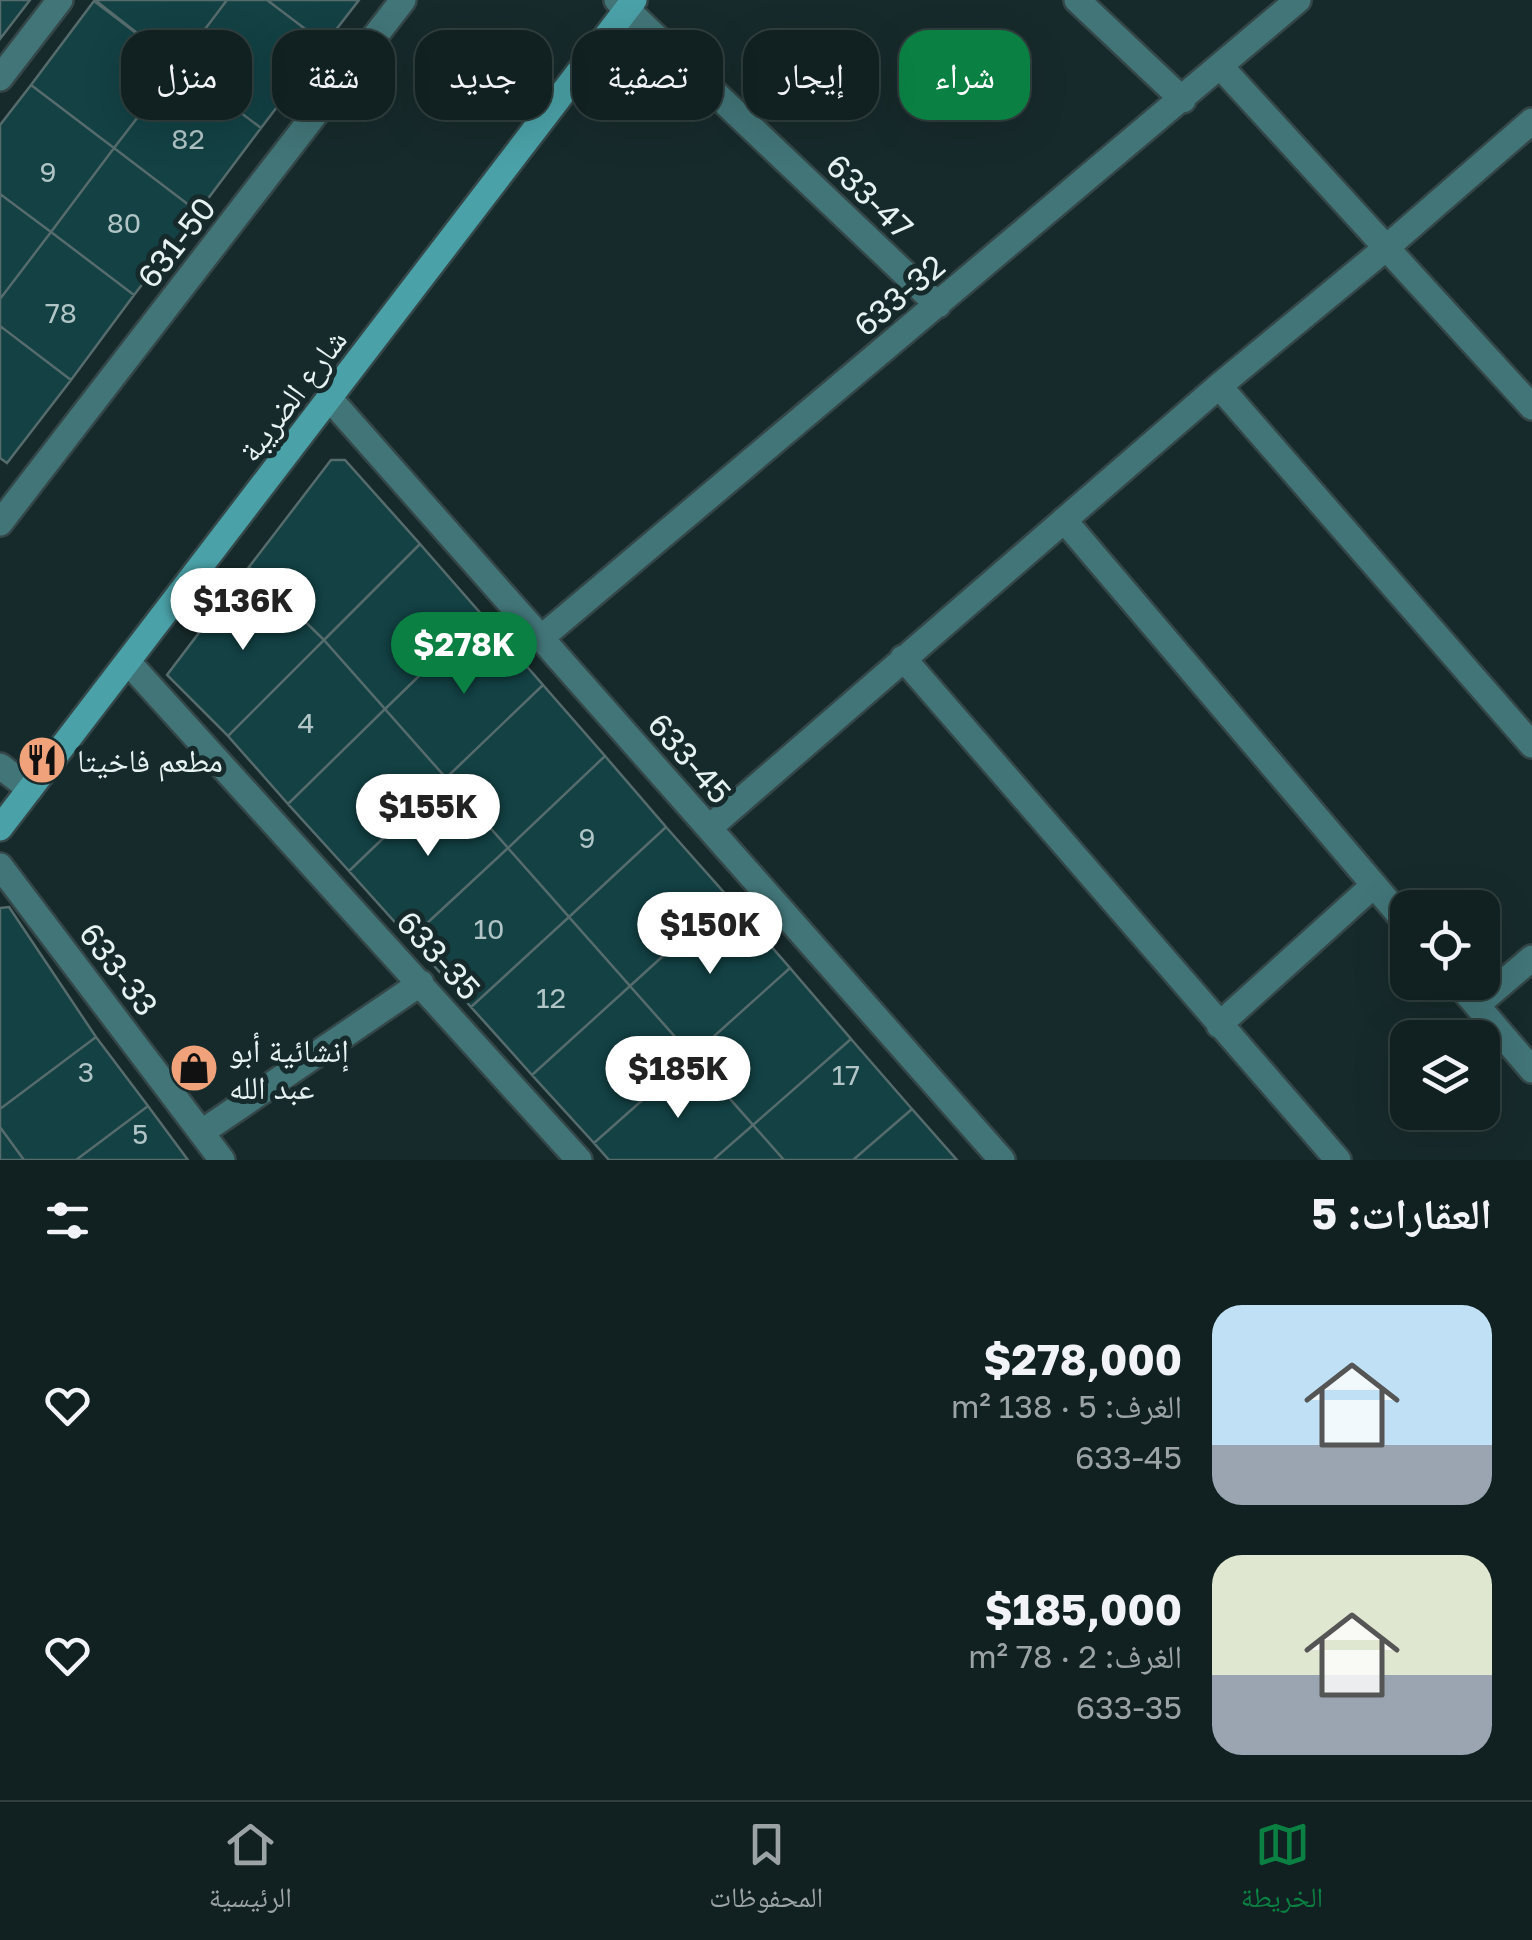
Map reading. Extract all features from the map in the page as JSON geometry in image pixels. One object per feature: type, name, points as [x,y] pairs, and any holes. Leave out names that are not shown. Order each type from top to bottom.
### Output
[{"type":"street","points":[[0,78],[60,0]]},
{"type":"street","name":"631-50","points":[[0,524],[403,0]]},
{"type":"street","points":[[1077,0],[1183,100]]},
{"type":"street","name":"633-32","points":[[541,638],[1298,0]]},
{"type":"street","name":"633-47","points":[[626,3],[938,305]]},
{"type":"street","name":"شارع الضريبة","points":[[0,828],[330,399],[626,3]]},
{"type":"street","points":[[1221,66],[1386,248],[1527,392]]},
{"type":"street","points":[[709,828],[1218,386],[1532,121]]},
{"type":"street","points":[[1218,386],[1532,744]]},
{"type":"street","name":"633-45","points":[[330,399],[1002,1160]]},
{"type":"street","points":[[1064,520],[1390,904]]},
{"type":"street","points":[[903,658],[1338,1160]]},
{"type":"street","name":"633-35","points":[[128,662],[578,1160]]},
{"type":"street","points":[[0,766],[30,789]]},
{"type":"street","name":"633-33","points":[[0,866],[222,1160]]},
{"type":"street","points":[[1220,1024],[1374,886]]},
{"type":"street","points":[[1477,1005],[1532,958]]},
{"type":"street","points":[[202,1132],[421,983]]},
{"type":"street","points":[[1473,1000],[1532,1070]]},
{"type":"building","points":[[0,0],[30,0],[0,39]]},
{"type":"building","points":[[95,0],[227,0],[204,30],[133,30]]},
{"type":"building","points":[[227,0],[267,0],[307,30],[272,30],[272,114],[261,128],[250,120],[252,30],[204,30]]},
{"type":"building","points":[[267,0],[359,0],[336,30],[307,30]]},
{"type":"building","points":[[94,1],[132,30],[121,30],[121,120],[136,120],[114,148],[31,85]]},
{"type":"building","points":[[31,85],[114,148],[51,232],[0,194],[0,125]]},
{"type":"building","points":[[136,120],[250,120],[261,128],[198,212],[114,148]]},
{"type":"building","points":[[114,148],[198,212],[134,295],[51,232]]},
{"type":"building","points":[[0,194],[51,232],[0,299]]},
{"type":"building","points":[[51,232],[134,295],[71,380],[0,326],[0,299]]},
{"type":"building","points":[[0,326],[71,380],[7,463],[0,458]]},
{"type":"building","points":[[331,460],[345,460],[420,544],[324,640],[249,567]]},
{"type":"building","points":[[420,544],[482,615],[385,709],[324,640]]},
{"type":"building","points":[[249,567],[324,640],[228,736],[167,675]]},
{"type":"building","points":[[482,615],[543,685],[446,778],[385,709]]},
{"type":"building","points":[[324,640],[385,709],[288,804],[228,736]]},
{"type":"building","points":[[543,685],[605,756],[508,848],[446,778]]},
{"type":"building","points":[[385,709],[446,778],[349,871],[288,804]]},
{"type":"building","points":[[605,756],[666,827],[569,917],[508,848]]},
{"type":"building","points":[[446,778],[508,848],[410,939],[349,871]]},
{"type":"building","points":[[666,827],[728,897],[630,986],[569,917]]},
{"type":"building","points":[[508,848],[569,917],[471,1007],[410,939]]},
{"type":"building","points":[[728,897],[790,968],[692,1056],[630,986]]},
{"type":"building","points":[[9,907],[96,1037],[0,1109],[0,908]]},
{"type":"building","points":[[569,917],[630,986],[532,1075],[471,1007]]},
{"type":"building","points":[[790,968],[851,1039],[753,1125],[692,1056]]},
{"type":"building","points":[[630,986],[692,1056],[594,1143],[532,1075]]},
{"type":"building","points":[[96,1037],[148,1106],[76,1160],[24,1160],[0,1127],[0,1109]]},
{"type":"building","points":[[851,1039],[912,1109],[853,1160],[784,1160],[753,1125]]},
{"type":"building","points":[[692,1056],[753,1125],[713,1160],[609,1160],[594,1143]]},
{"type":"building","points":[[148,1106],[188,1160],[76,1160]]},
{"type":"building","points":[[912,1109],[957,1160],[853,1160]]},
{"type":"building","points":[[753,1125],[784,1160],[713,1160]]},
{"type":"building","points":[[0,1127],[24,1160],[0,1160]]},
{"type":"place","name":"مطعم فاخيتا","points":[[42,760]]},
{"type":"place","name":"إنشائية أبو عبد الله","points":[[194,1068]]}]
